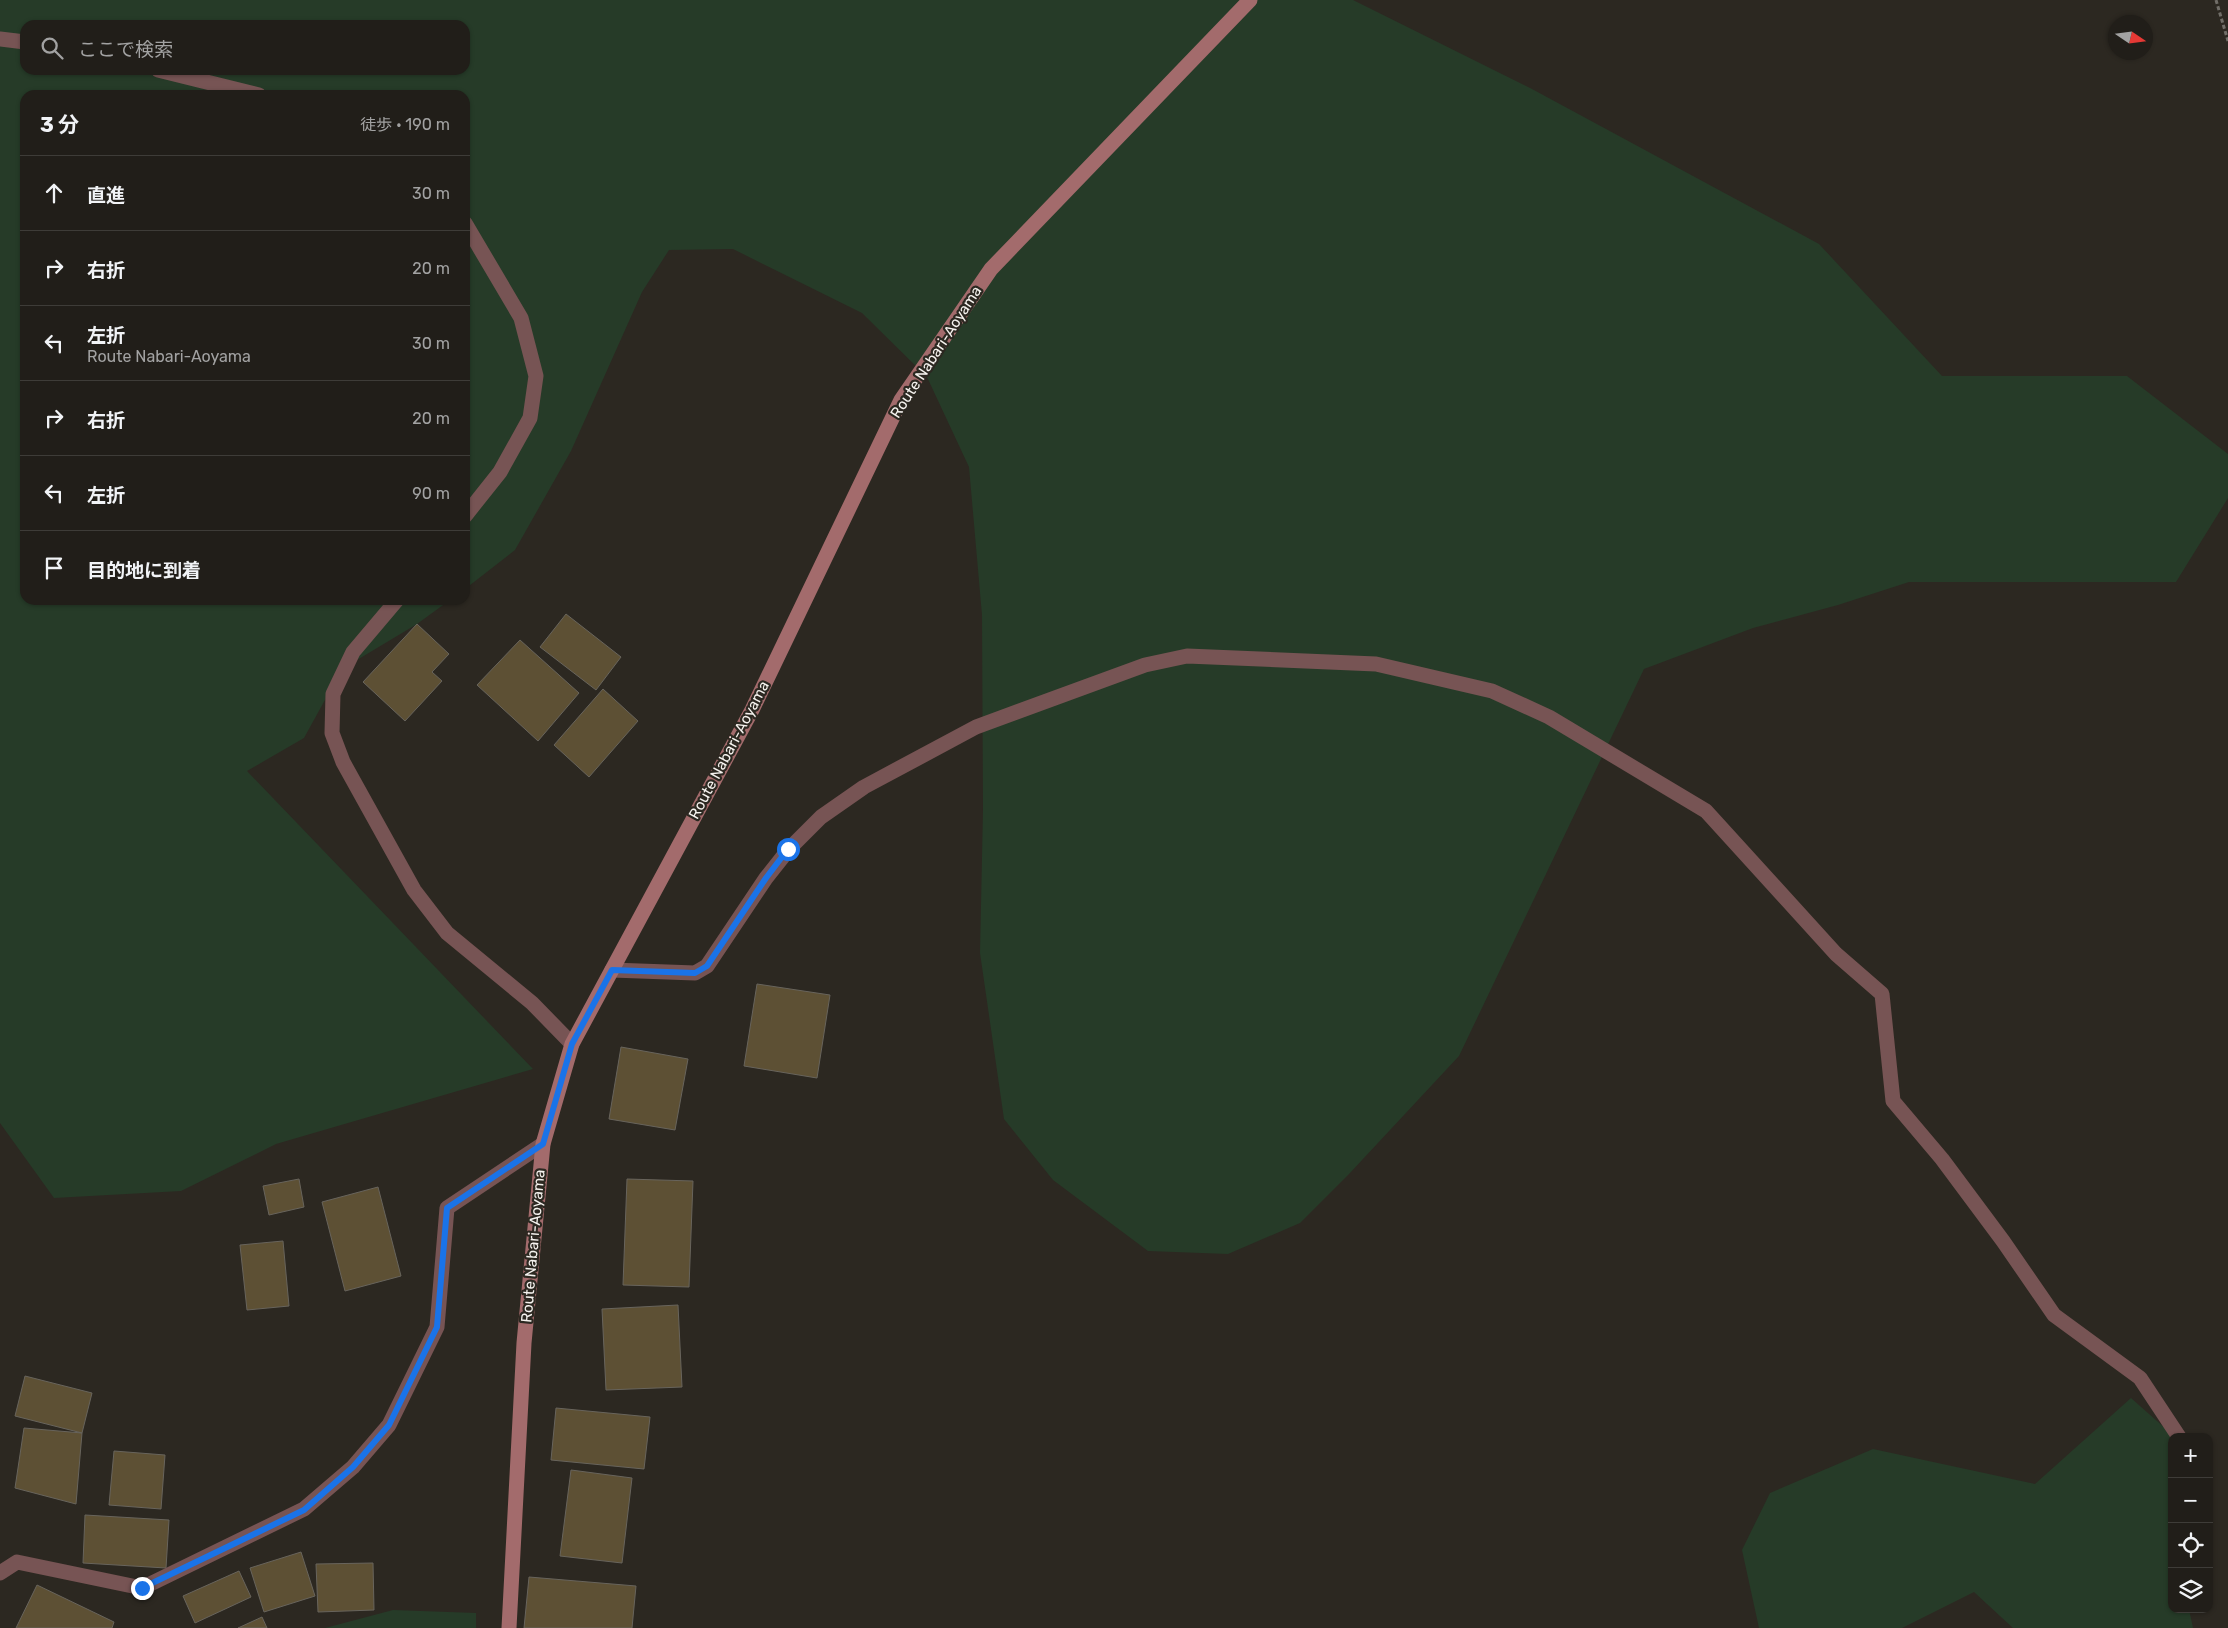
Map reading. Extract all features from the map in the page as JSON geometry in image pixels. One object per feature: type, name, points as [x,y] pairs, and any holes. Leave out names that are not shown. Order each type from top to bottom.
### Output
[{"type":"main road","name":"Route Nabari-Aoyama","points":[[508,1628],[524,1343],[543,1144],[572,1044],[752,710],[900,400],[991,270],[1248,1]]},
{"type":"street","points":[[0,39],[20,41]]},
{"type":"street","points":[[178,75],[238,90]]},
{"type":"street","points":[[470,231],[521,318],[536,376],[530,418],[500,472],[470,510]]},
{"type":"street","points":[[393,605],[353,652],[333,694],[332,733],[343,762],[414,890],[447,933],[532,1003],[572,1044]]},
{"type":"street","points":[[612,970],[695,973],[707,966],[766,878],[788,849],[821,817],[864,787],[976,726],[1145,665],[1187,656],[1376,664],[1492,691],[1549,717],[1706,811],[1836,954],[1882,994],[1893,1101],[1942,1159],[2003,1241],[2054,1315],[2140,1378],[2176,1433]]},
{"type":"street","points":[[0,1573],[17,1562],[142,1588],[304,1510],[353,1467],[389,1425],[437,1327],[447,1208],[543,1144]]},
{"type":"path","points":[[2216,0],[2228,41]]},
{"type":"green space","points":[[0,0],[1353,0],[1532,89],[1819,244],[1942,376],[2127,376],[2228,454],[2228,498],[2176,582],[1909,582],[1838,605],[1753,628],[1644,669],[1459,1056],[1349,1174],[1300,1223],[1228,1254],[1148,1251],[1053,1180],[1004,1119],[980,953],[983,809],[982,615],[969,467],[927,377],[862,313],[733,249],[669,250],[642,292],[571,451],[515,550],[470,585],[470,90],[20,90],[20,605],[443,605],[417,624],[342,669],[304,738],[247,771],[533,1069],[276,1144],[181,1191],[54,1198],[0,1123]]},
{"type":"green space","points":[[2131,1398],[2170,1433],[2168,1433],[2168,1613],[2190,1613],[2193,1628],[2013,1628],[1974,1592],[1902,1628],[1759,1628],[1742,1550],[1770,1493],[1873,1449],[2035,1484]]},
{"type":"green space","points":[[393,1610],[476,1613],[476,1628],[325,1628]]},
{"type":"building","points":[[566,614],[621,657],[596,690],[540,647]]},
{"type":"building","points":[[417,624],[449,654],[432,672],[442,681],[405,721],[363,682]]},
{"type":"building","points":[[520,640],[579,693],[538,741],[477,685]]},
{"type":"building","points":[[603,689],[638,721],[589,777],[554,745]]},
{"type":"building","points":[[757,984],[830,995],[817,1078],[744,1066]]},
{"type":"building","points":[[621,1047],[688,1059],[675,1130],[609,1119]]},
{"type":"building","points":[[299,1179],[304,1207],[269,1215],[263,1186]]},
{"type":"building","points":[[627,1179],[693,1181],[689,1287],[623,1285]]},
{"type":"building","points":[[378,1187],[401,1276],[345,1291],[322,1202]]},
{"type":"building","points":[[283,1241],[289,1306],[247,1310],[240,1245]]},
{"type":"building","points":[[678,1305],[682,1387],[606,1390],[602,1309]]},
{"type":"building","points":[[25,1376],[92,1393],[82,1433],[15,1416]]},
{"type":"building","points":[[556,1408],[650,1417],[644,1469],[551,1460]]},
{"type":"building","points":[[24,1428],[82,1433],[76,1504],[15,1488]]},
{"type":"building","points":[[114,1451],[165,1455],[161,1509],[109,1505]]},
{"type":"building","points":[[571,1470],[632,1478],[622,1563],[560,1556]]},
{"type":"building","points":[[85,1515],[169,1520],[166,1568],[83,1563]]},
{"type":"building","points":[[301,1552],[315,1596],[264,1612],[250,1568]]},
{"type":"building","points":[[373,1563],[374,1610],[318,1612],[316,1564]]},
{"type":"building","points":[[239,1571],[251,1597],[195,1623],[183,1596]]},
{"type":"building","points":[[529,1577],[636,1586],[632,1628],[524,1628]]},
{"type":"building","points":[[37,1585],[114,1622],[112,1628],[16,1628]]},
{"type":"building","points":[[262,1617],[267,1628],[238,1628]]},
{"type":"route","points":[[142,1588],[304,1510],[353,1467],[389,1425],[437,1327],[447,1208],[543,1144],[572,1044],[612,970],[695,973],[707,966],[766,878],[788,849]]}]
